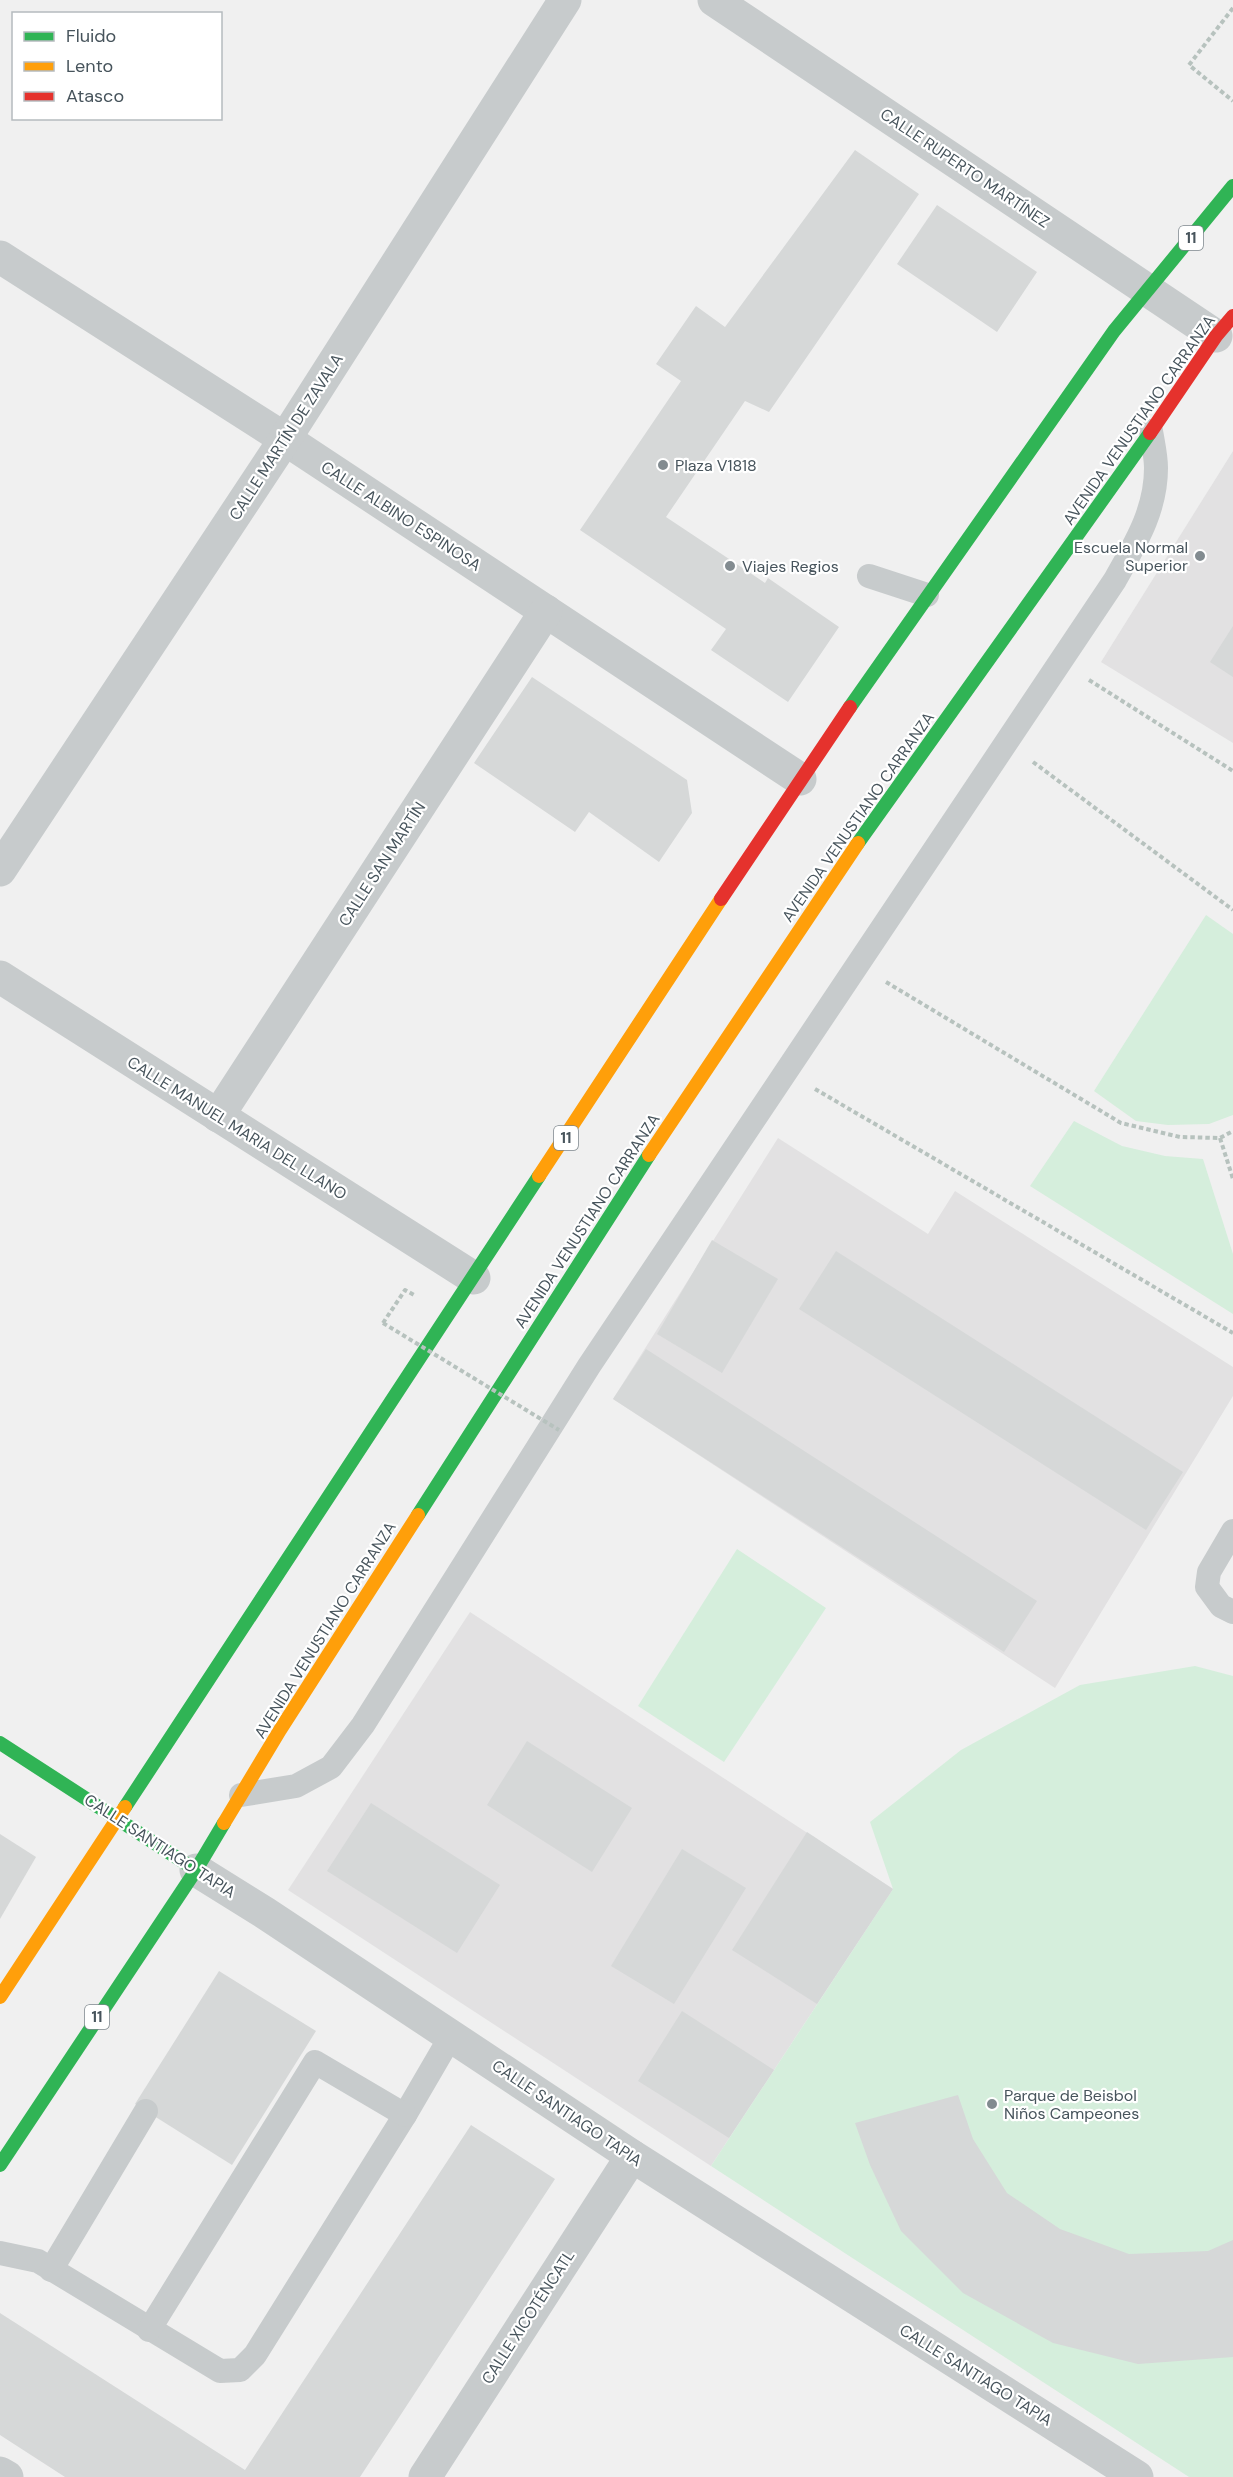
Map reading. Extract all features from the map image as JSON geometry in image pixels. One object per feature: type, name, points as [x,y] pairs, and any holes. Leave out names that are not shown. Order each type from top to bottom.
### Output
[{"type":"main road","name":"11","points":[[0,1997],[800,779],[1114,331],[1233,186]]},
{"type":"main road","name":"AVENIDA VENUSTIANO CARRANZA","points":[[0,2165],[196,1870],[512,1367],[676,1114],[859,842],[1225,326]]},
{"type":"main road","name":"CALLE SANTIAGO TAPIA","points":[[0,1743],[196,1870]]},
{"type":"street","name":"CALLE MARTÍN DE ZAVALA","points":[[0,870],[285,440],[565,0]]},
{"type":"street","name":"CALLE RUPERTO MARTÍNEZ","points":[[714,0],[1147,289],[1225,326]]},
{"type":"street","name":"CALLE ALBINO ESPINOSA","points":[[0,257],[285,440],[800,779]]},
{"type":"street","name":"CALLE SAN MARTÍN","points":[[218,1116],[546,611]]},
{"type":"street","name":"CALLE MANUEL MARIA DEL LLANO","points":[[0,977],[474,1278]]},
{"type":"street","name":"CALLE SANTIAGO TAPIA","points":[[196,1870],[632,2156],[1137,2477]]},
{"type":"street","name":"CALLE XICOTÉNCATL","points":[[425,2477],[632,2156]]},
{"type":"street","points":[[0,2473],[7,2477]]},
{"type":"lane","points":[[241,1795],[296,1786],[331,1767],[363,1725],[589,1366],[1115,580],[1144,528],[1152,505],[1156,468],[1152,431]]},
{"type":"lane","points":[[869,576],[927,595]]},
{"type":"lane","points":[[1233,1531],[1209,1572],[1207,1587],[1221,1606],[1233,1612]]},
{"type":"lane","points":[[0,2253],[38,2261],[220,2371],[240,2370],[255,2355],[452,2036]]},
{"type":"lane","points":[[149,2330],[308,2058],[405,2115]]},
{"type":"lane","points":[[51,2270],[146,2111]]},
{"type":"path","points":[[1233,8],[1189,65],[1233,101]]},
{"type":"path","points":[[1059,662],[1233,771]]},
{"type":"path","points":[[1006,742],[1233,909]]},
{"type":"path","points":[[857,964],[1121,1123],[1180,1137],[1220,1138],[1233,1131]]},
{"type":"path","points":[[786,1071],[1233,1333]]},
{"type":"path","points":[[1220,1138],[1233,1179]]},
{"type":"path","points":[[383,1323],[559,1430]]},
{"type":"shaded area","name":"Escuela Normal Superior","points":[[1233,451],[1233,743],[1101,662]]},
{"type":"shaded area","points":[[778,1138],[928,1234],[955,1191],[1233,1367],[1233,1396],[1055,1688],[613,1399]]},
{"type":"shaded area","points":[[470,1612],[893,1889],[711,2166],[288,1890]]},
{"type":"green space","points":[[1206,915],[1233,934],[1233,1115],[1209,1124],[1168,1125],[1136,1121],[1094,1091]]},
{"type":"green space","points":[[1074,1121],[1122,1146],[1165,1156],[1203,1159],[1233,1254],[1233,1314],[1030,1186]]},
{"type":"green space","points":[[737,1549],[826,1608],[724,1762],[638,1706]]},
{"type":"green space","name":"Parque de Beisbol Niños Campeones","points":[[1195,1666],[1233,1676],[1233,2477],[1189,2477],[711,2166],[893,1889],[870,1822],[961,1750],[1080,1685]]},
{"type":"building","name":"Plaza V1818","points":[[855,150],[919,194],[769,412],[745,401],[666,517],[765,583],[768,578],[839,627],[788,702],[711,650],[726,629],[580,530],[681,381],[656,364],[696,306],[725,327]]},
{"type":"building","points":[[937,205],[1037,272],[997,332],[897,264]]},
{"type":"building","points":[[1233,626],[1233,677],[1210,662]]},
{"type":"building","points":[[532,677],[687,780],[692,813],[659,862],[589,812],[575,832],[474,763]]},
{"type":"building","points":[[712,1240],[778,1279],[722,1373],[657,1334]]},
{"type":"building","points":[[836,1251],[1183,1472],[1146,1530],[799,1309]]},
{"type":"building","points":[[646,1349],[1037,1601],[1004,1652],[613,1399]]},
{"type":"building","points":[[527,1741],[632,1808],[592,1872],[487,1805]]},
{"type":"building","points":[[371,1803],[500,1885],[457,1953],[327,1871]]},
{"type":"building","points":[[807,1832],[893,1889],[817,2004],[732,1950]]},
{"type":"building","points":[[0,1834],[36,1857],[0,1919]]},
{"type":"building","points":[[682,1849],[746,1888],[674,2004],[611,1966]]},
{"type":"building","points":[[219,1971],[316,2031],[232,2165],[135,2104]]},
{"type":"building","points":[[682,2011],[774,2070],[729,2138],[638,2081]]},
{"type":"building","points":[[958,2095],[973,2139],[1007,2193],[1060,2229],[1129,2254],[1208,2251],[1233,2240],[1233,2357],[1138,2364],[1053,2343],[963,2293],[901,2231],[870,2165],[855,2123]]},
{"type":"building","points":[[471,2125],[555,2179],[360,2477],[65,2477],[0,2435],[0,2313],[245,2470]]},
{"type":"traffic: fast","points":[[850,707],[1114,331],[1233,186]]},
{"type":"traffic: fast","points":[[858,843],[1150,433]]},
{"type":"traffic: fast","points":[[418,1515],[649,1155]]},
{"type":"traffic: fast","points":[[125,1807],[539,1176]]},
{"type":"traffic: fast","points":[[0,1743],[196,1870]]},
{"type":"traffic: fast","points":[[0,2165],[196,1870],[224,1823]]},
{"type":"traffic: slow","points":[[649,1155],[858,843]]},
{"type":"traffic: slow","points":[[539,1176],[721,899]]},
{"type":"traffic: slow","points":[[224,1823],[280,1730],[418,1515]]},
{"type":"traffic: slow","points":[[0,1997],[125,1807]]},
{"type":"traffic: jam","points":[[1150,433],[1216,336],[1233,316]]},
{"type":"traffic: jam","points":[[721,899],[850,707]]},
{"type":"place","name":"Plaza V1818","points":[[663,465]]},
{"type":"place","name":"Escuela Normal Superior","points":[[1200,556]]},
{"type":"place","name":"Viajes Regios","points":[[730,566]]},
{"type":"place","name":"Parque de Beisbol Niños Campeones","points":[[992,2104]]}]
